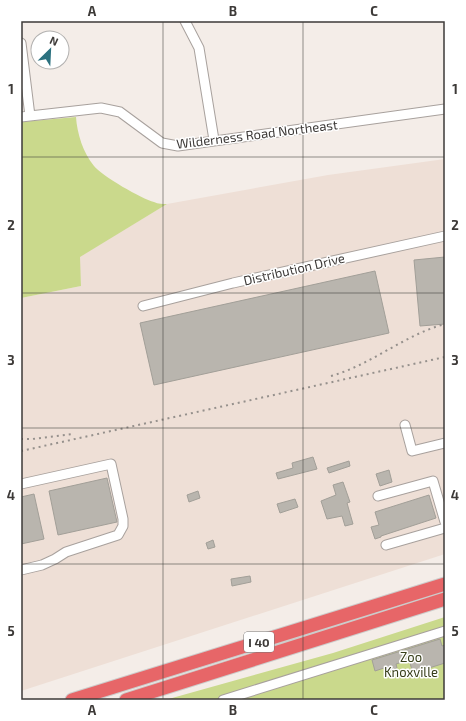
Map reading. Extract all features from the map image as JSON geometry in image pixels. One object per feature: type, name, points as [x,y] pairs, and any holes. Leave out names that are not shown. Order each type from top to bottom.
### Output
[{"type":"highway","name":"I 40","points":[[72,700],[445,584]]},
{"type":"highway","name":"I 40","points":[[126,700],[445,599]]},
{"type":"street","points":[[185,21],[199,48],[214,140]]},
{"type":"street","points":[[21,43],[26,117]]},
{"type":"street","name":"Wilderness Road Northeast","points":[[26,117],[101,108],[120,112],[162,143],[178,146],[445,108]]},
{"type":"street","name":"Distribution Drive","points":[[143,306],[233,283],[445,236]]},
{"type":"street","points":[[404,425],[412,451],[445,443]]},
{"type":"street","points":[[21,484],[111,464],[123,519],[123,526],[118,535],[66,552],[42,565],[21,570]]},
{"type":"street","points":[[378,496],[433,481],[445,522]]},
{"type":"street","points":[[386,545],[445,528]]},
{"type":"street","points":[[223,700],[445,631]]},
{"type":"shaded area","points":[[445,159],[445,554],[21,691],[21,298],[81,286],[79,257],[167,204],[328,175]]},
{"type":"green space","points":[[76,117],[79,136],[84,149],[90,161],[98,170],[122,187],[141,197],[157,203],[167,204],[80,257],[81,286],[21,298],[21,122]]},
{"type":"green space","name":"Zoo Knoxville","points":[[445,617],[445,700],[165,700],[333,653]]},
{"type":"building","points":[[445,257],[445,324],[420,326],[414,260]]},
{"type":"building","points":[[375,271],[389,333],[154,385],[140,323]]},
{"type":"building","points":[[313,457],[317,469],[278,479],[276,473],[293,468],[292,463]]},
{"type":"building","points":[[349,461],[350,466],[329,473],[327,468]]},
{"type":"building","points":[[389,470],[392,482],[380,486],[376,474]]},
{"type":"building","points":[[107,478],[117,522],[58,535],[49,491]]},
{"type":"building","points":[[343,482],[350,502],[347,503],[353,524],[345,526],[342,516],[327,519],[321,501],[336,495],[333,485]]},
{"type":"building","points":[[198,491],[200,498],[189,502],[187,495]]},
{"type":"building","points":[[34,494],[44,539],[21,544],[21,497]]},
{"type":"building","points":[[429,495],[436,518],[375,539],[371,527],[379,525],[375,512]]},
{"type":"building","points":[[295,499],[298,507],[280,513],[277,504]]},
{"type":"building","points":[[213,540],[215,547],[208,549],[206,543]]},
{"type":"building","points":[[250,576],[251,582],[232,586],[231,579]]},
{"type":"building","points":[[440,639],[442,646],[445,645],[445,663],[413,673],[409,660],[396,664],[397,668],[386,672],[384,668],[375,671],[372,660]]},
{"type":"railway","points":[[331,376],[360,365],[416,335],[445,324]]},
{"type":"railway","points":[[21,451],[445,357]]},
{"type":"railway","points":[[21,439],[73,434]]}]
